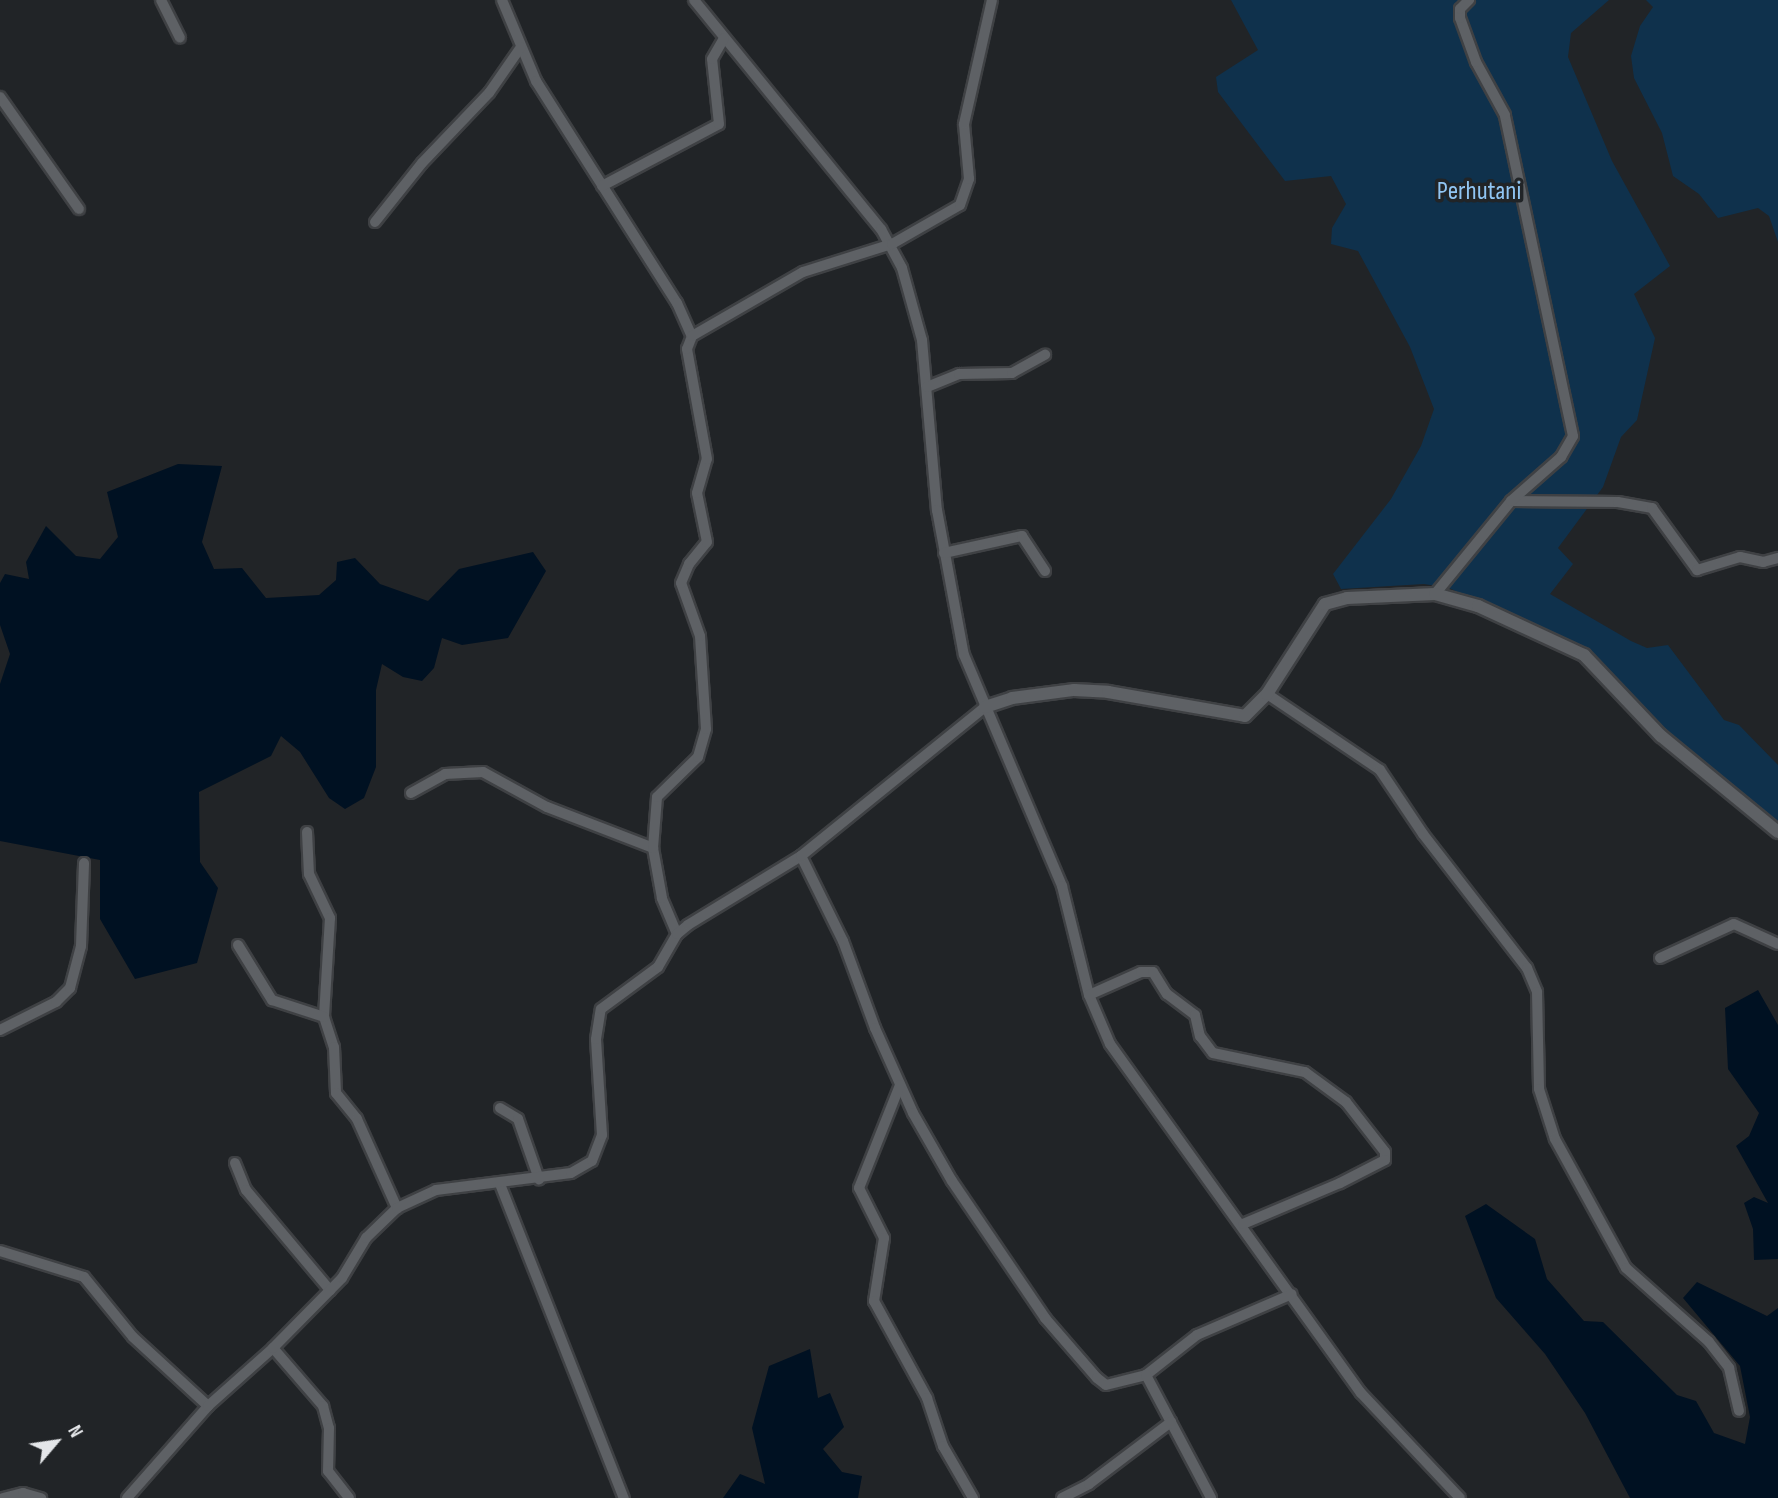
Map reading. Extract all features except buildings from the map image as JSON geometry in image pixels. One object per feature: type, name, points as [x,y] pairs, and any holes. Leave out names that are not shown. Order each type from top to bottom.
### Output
[{"type":"street","points":[[161,0],[180,38]]},
{"type":"street","points":[[502,0],[521,47],[558,119],[677,303],[692,337],[687,358],[708,459],[697,493],[707,542],[689,564],[681,583],[701,636],[706,729],[698,757],[657,797],[653,848],[662,898],[677,934]]},
{"type":"street","points":[[694,0],[892,244],[919,322],[944,553],[964,655],[1062,886],[1089,995],[1124,1067],[1243,1224],[1371,1406],[1460,1498]]},
{"type":"street","points":[[692,337],[803,272],[892,244],[952,213],[965,199],[969,167],[964,124],[992,0]]},
{"type":"street","points":[[1435,594],[1511,501],[1562,457],[1573,436],[1505,115],[1476,62],[1460,18],[1460,9],[1469,0]]},
{"type":"street","points":[[602,186],[719,124],[712,59],[724,38]]},
{"type":"street","points":[[376,222],[414,171],[489,93],[521,47]]},
{"type":"street","points":[[0,97],[79,209]]},
{"type":"street","points":[[926,387],[959,374],[1012,373],[1045,355]]},
{"type":"street","points":[[1511,501],[1618,502],[1652,508],[1697,570],[1740,557],[1763,562],[1778,558]]},
{"type":"street","points":[[944,553],[1022,536],[1045,571]]},
{"type":"street","points":[[127,1498],[208,1406],[274,1348],[330,1290],[351,1265],[366,1238],[397,1208],[436,1190],[539,1179],[585,1167],[598,1152],[603,1107],[597,1021],[611,999],[658,967],[677,934],[801,856],[985,707],[1012,698],[1074,690],[1108,691],[1237,717],[1245,716],[1267,694],[1325,604],[1347,598],[1435,594],[1478,606],[1584,655],[1661,736],[1778,832]]},
{"type":"street","points":[[1267,694],[1380,770],[1423,834],[1527,968],[1537,992],[1539,1088],[1555,1139],[1626,1268],[1723,1359],[1738,1389],[1739,1412]]},
{"type":"street","points":[[411,793],[445,774],[483,772],[547,807],[653,848]]},
{"type":"street","points":[[307,832],[309,874],[330,918],[324,1017],[334,1047],[336,1093],[356,1119],[397,1208]]},
{"type":"street","points":[[801,856],[843,941],[900,1085],[952,1181],[1045,1318],[1106,1385],[1146,1375],[1197,1335],[1292,1294]]},
{"type":"street","points":[[0,1030],[56,1002],[70,988],[81,946],[84,863]]},
{"type":"street","points":[[1660,958],[1734,924],[1778,944]]},
{"type":"street","points":[[238,945],[272,1000],[324,1017]]},
{"type":"street","points":[[1089,995],[1141,972],[1153,972],[1175,1002],[1195,1015],[1200,1036],[1213,1053],[1306,1072],[1346,1102],[1385,1152],[1385,1160],[1340,1183],[1243,1224]]},
{"type":"street","points":[[900,1085],[859,1188],[884,1238],[874,1301],[927,1398],[943,1446],[973,1498]]},
{"type":"street","points":[[500,1108],[518,1119],[539,1179]]},
{"type":"street","points":[[236,1163],[246,1190],[330,1290]]},
{"type":"street","points":[[500,1184],[624,1498]]},
{"type":"street","points":[[0,1251],[83,1277],[133,1337],[208,1406]]},
{"type":"street","points":[[274,1348],[323,1406],[329,1428],[328,1471],[349,1498]]},
{"type":"street","points":[[1146,1375],[1212,1498]]},
{"type":"street","points":[[1062,1498],[1089,1484],[1171,1422]]},
{"type":"street","points":[[2,1498],[23,1493],[41,1498]]},
{"type":"green space","name":"Perhutani","points":[[1231,0],[1609,0],[1571,33],[1568,57],[1612,161],[1670,266],[1634,294],[1655,338],[1637,420],[1621,437],[1603,487],[1558,548],[1573,564],[1550,594],[1647,648],[1668,645],[1724,720],[1739,725],[1778,765],[1778,827],[1664,733],[1588,654],[1449,588],[1424,584],[1341,589],[1333,574],[1391,499],[1421,446],[1434,409],[1410,347],[1358,251],[1331,244],[1332,228],[1346,204],[1331,176],[1285,181],[1218,92],[1216,77],[1258,50]]},
{"type":"green space","points":[[1646,0],[1778,0],[1778,242],[1769,216],[1758,208],[1718,218],[1699,194],[1673,176],[1662,133],[1634,78],[1631,56],[1640,26],[1653,7]]},
{"type":"shaded area","points":[[178,464],[222,466],[202,542],[214,569],[242,568],[266,598],[319,595],[336,580],[337,562],[355,558],[380,584],[428,601],[459,569],[533,552],[546,571],[508,638],[462,645],[442,638],[434,668],[422,681],[403,677],[382,664],[376,690],[376,767],[364,798],[345,809],[329,798],[300,752],[281,736],[271,756],[199,792],[200,862],[218,888],[197,963],[135,979],[100,919],[100,860],[0,841],[0,684],[10,654],[0,625],[0,583],[5,574],[29,579],[26,562],[46,526],[76,556],[100,559],[118,537],[107,492]]},
{"type":"shaded area","points":[[1758,990],[1778,1025],[1778,1259],[1754,1260],[1753,1229],[1744,1203],[1754,1197],[1768,1203],[1736,1146],[1749,1136],[1759,1113],[1728,1069],[1725,1008]]},
{"type":"shaded area","points":[[1486,1204],[1535,1239],[1547,1279],[1584,1321],[1603,1322],[1677,1395],[1696,1401],[1714,1433],[1745,1444],[1750,1417],[1740,1366],[1683,1298],[1697,1282],[1767,1316],[1778,1308],[1778,1498],[1630,1498],[1585,1413],[1545,1354],[1496,1298],[1465,1216]]},
{"type":"shaded area","points":[[810,1349],[818,1398],[830,1393],[844,1427],[823,1449],[842,1472],[862,1476],[858,1498],[723,1498],[740,1474],[765,1484],[752,1428],[769,1366]]}]
